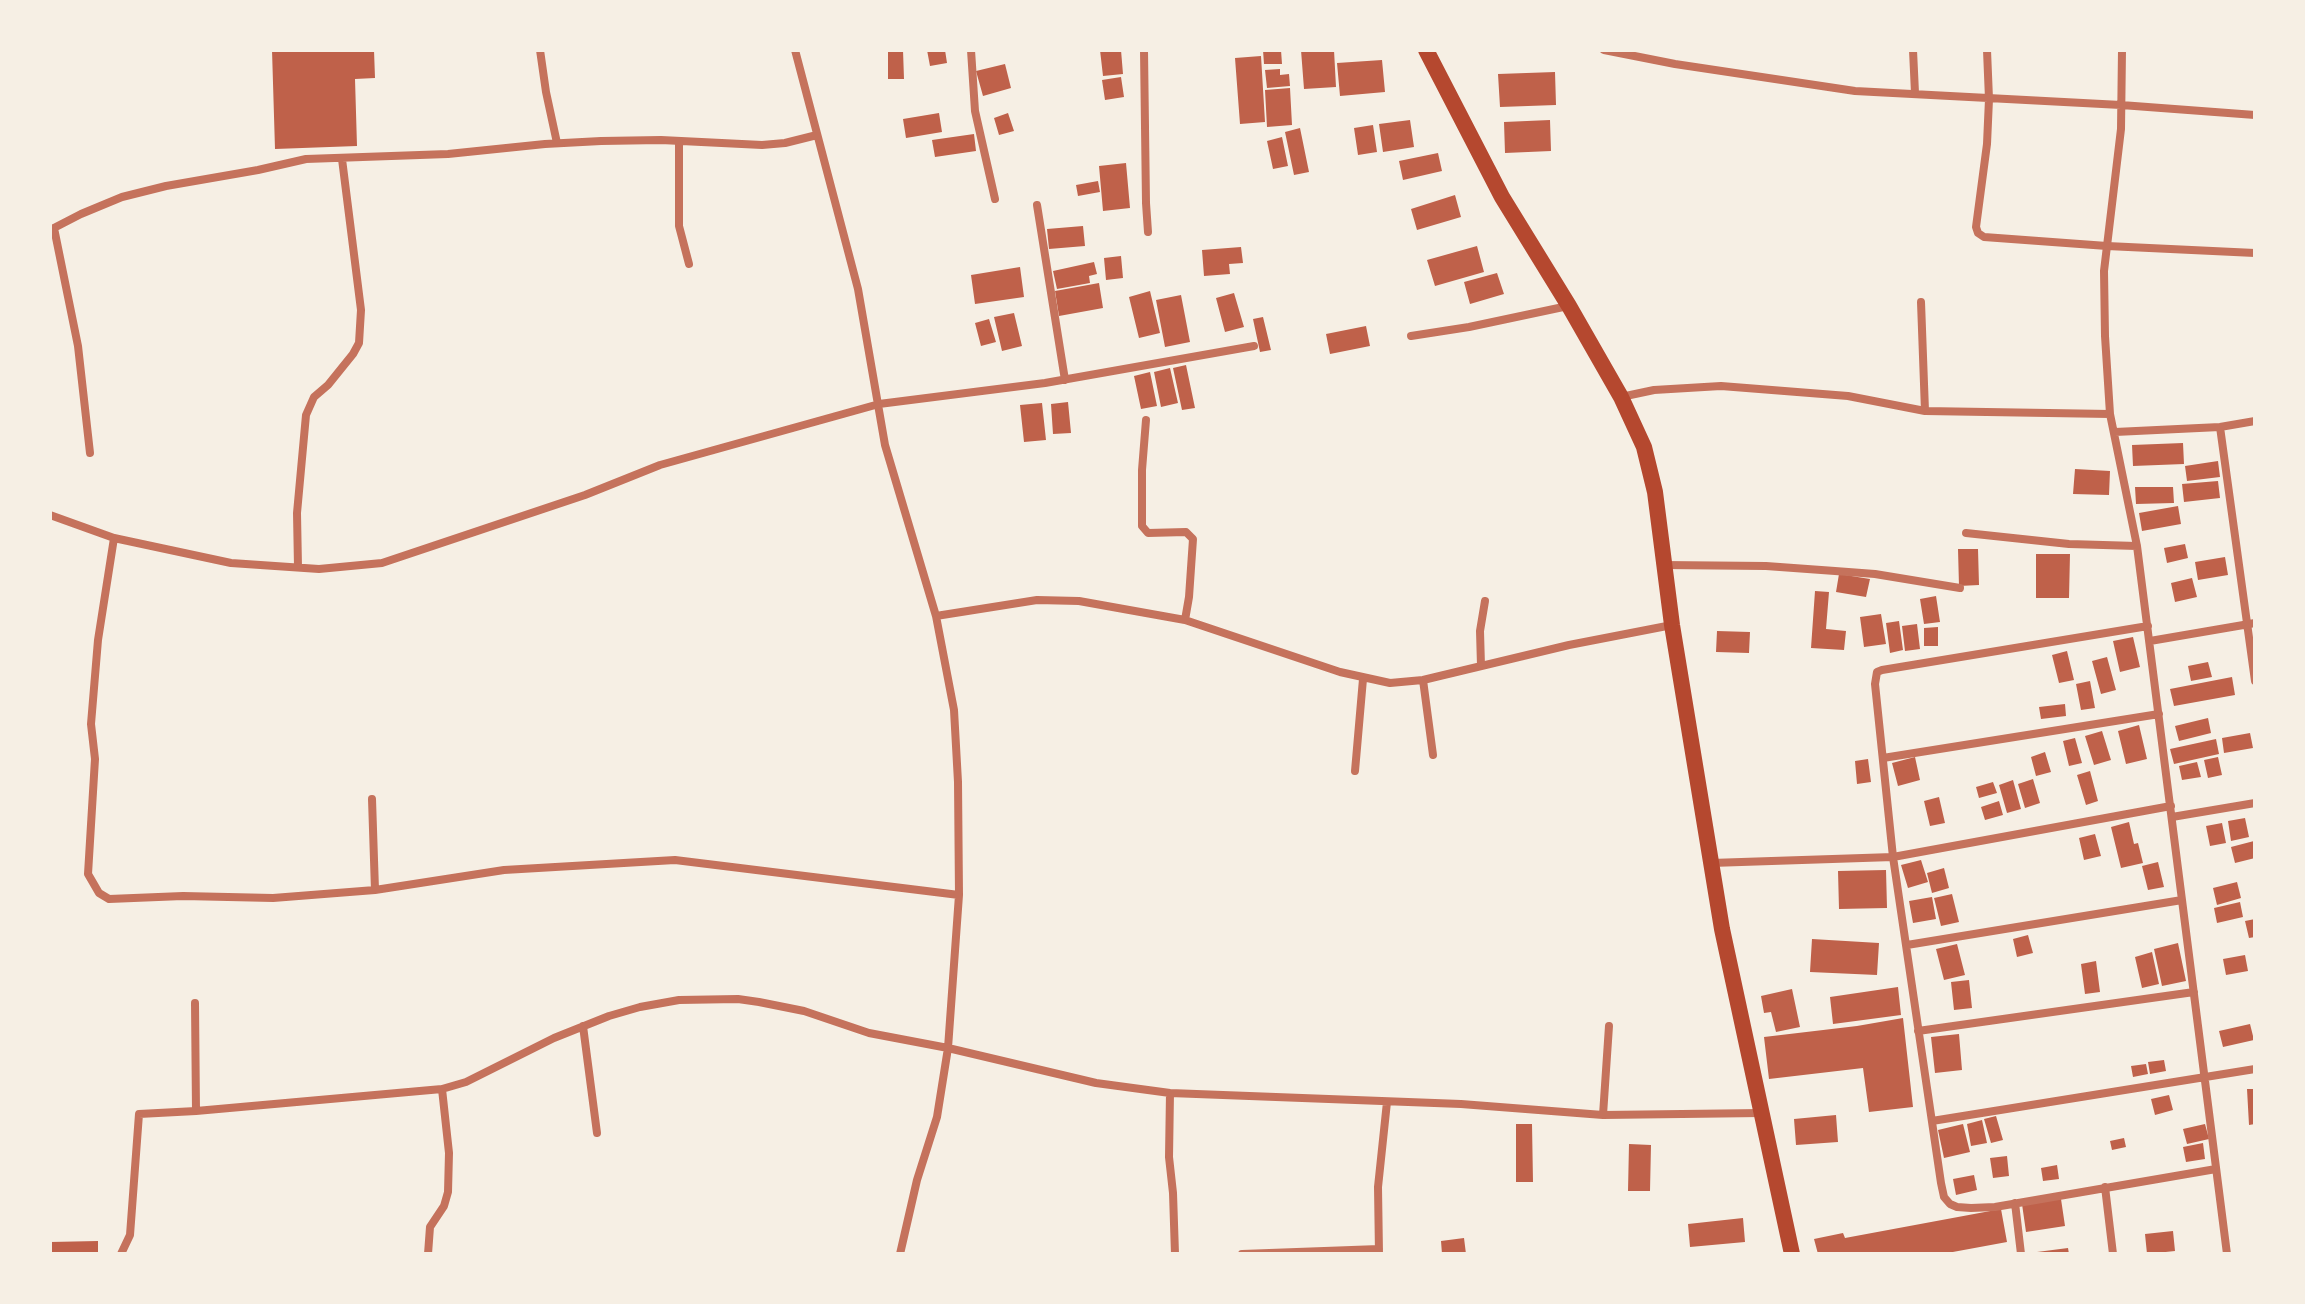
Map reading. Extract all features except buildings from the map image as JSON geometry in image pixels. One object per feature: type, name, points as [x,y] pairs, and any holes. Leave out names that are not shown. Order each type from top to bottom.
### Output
[{"type":"main road","points":[[1426,50],[1502,197],[1621,397],[1644,447],[1655,492],[1672,625],[1722,929],[1792,1254]]},
{"type":"street","points":[[540,50],[557,143]]},
{"type":"street","points":[[795,50],[858,289],[885,445],[936,616],[954,710],[959,895],[948,1048],[937,1117],[917,1180],[900,1254]]},
{"type":"street","points":[[971,50],[975,111],[995,199]]},
{"type":"street","points":[[1144,50],[1148,232]]},
{"type":"street","points":[[1604,50],[1855,91],[2255,115]]},
{"type":"street","points":[[1913,50],[1915,93]]},
{"type":"street","points":[[1987,50],[1987,144],[1976,227],[1978,233],[1984,237],[2107,246],[2255,253]]},
{"type":"street","points":[[2122,50],[2121,129],[2104,284],[2110,414],[2137,546],[2227,1254]]},
{"type":"street","points":[[90,453],[78,346],[52,229],[81,214],[122,197],[166,186],[306,159],[448,154],[557,143],[661,140],[762,145],[817,135]]},
{"type":"street","points":[[679,141],[679,226],[689,264]]},
{"type":"street","points":[[298,567],[297,513],[306,415],[314,397],[328,385],[359,343],[361,310],[342,159]]},
{"type":"street","points":[[1037,205],[1065,380]]},
{"type":"street","points":[[1921,302],[1925,411]]},
{"type":"street","points":[[1411,336],[1569,306]]},
{"type":"street","points":[[50,515],[114,538],[231,563],[319,569],[382,563],[585,495],[660,465],[879,404],[1065,380],[1254,346]]},
{"type":"street","points":[[1621,397],[1654,390],[1721,386],[1848,396],[1925,411],[2110,414]]},
{"type":"street","points":[[1146,420],[1142,526],[1148,533],[1186,532],[1193,539],[1185,620]]},
{"type":"street","points":[[2115,432],[2220,427],[2255,421]]},
{"type":"street","points":[[2220,427],[2251,624],[2255,681]]},
{"type":"street","points":[[1966,533],[2069,544],[2137,546]]},
{"type":"street","points":[[114,538],[98,640],[91,724],[95,759],[88,874],[92,885],[109,899],[183,896],[273,898],[375,890],[504,870],[675,860],[959,895]]},
{"type":"street","points":[[1663,565],[1766,566],[1875,574],[1960,588]]},
{"type":"street","points":[[936,616],[1037,600],[1079,601],[1185,620],[1363,679],[1390,683],[1423,680],[1569,645],[1672,625]]},
{"type":"street","points":[[1481,666],[1480,631],[1485,601]]},
{"type":"street","points":[[2150,641],[2251,624]]},
{"type":"street","points":[[2148,626],[1877,672],[1875,684],[1893,857],[1944,1197],[1950,1204],[1971,1208],[1995,1207],[2216,1169]]},
{"type":"street","points":[[1355,771],[1363,679]]},
{"type":"street","points":[[1423,680],[1433,755]]},
{"type":"street","points":[[1883,758],[2159,714]]},
{"type":"street","points":[[372,799],[375,890]]},
{"type":"street","points":[[2172,817],[2255,803]]},
{"type":"street","points":[[1711,863],[1893,857],[2171,806]]},
{"type":"street","points":[[1907,945],[2182,900]]},
{"type":"street","points":[[1918,1031],[2194,992]]},
{"type":"street","points":[[121,1254],[130,1235],[139,1114],[442,1089],[466,1082],[516,1055],[609,1016],[666,1003],[738,999],[804,1011],[869,1033],[1096,1083],[1170,1093],[1461,1104],[1603,1115],[1761,1113]]},
{"type":"street","points":[[195,1003],[196,1111]]},
{"type":"street","points":[[583,1026],[597,1133]]},
{"type":"street","points":[[1603,1115],[1609,1026]]},
{"type":"street","points":[[1932,1121],[2255,1069]]},
{"type":"street","points":[[428,1254],[430,1227],[444,1206],[448,1192],[449,1153],[442,1089]]},
{"type":"street","points":[[1170,1093],[1169,1157],[1175,1254]]},
{"type":"street","points":[[1242,1254],[1379,1251],[1378,1187],[1387,1102]]},
{"type":"street","points":[[2105,1187],[2113,1254]]},
{"type":"street","points":[[2015,1203],[2021,1254]]}]
